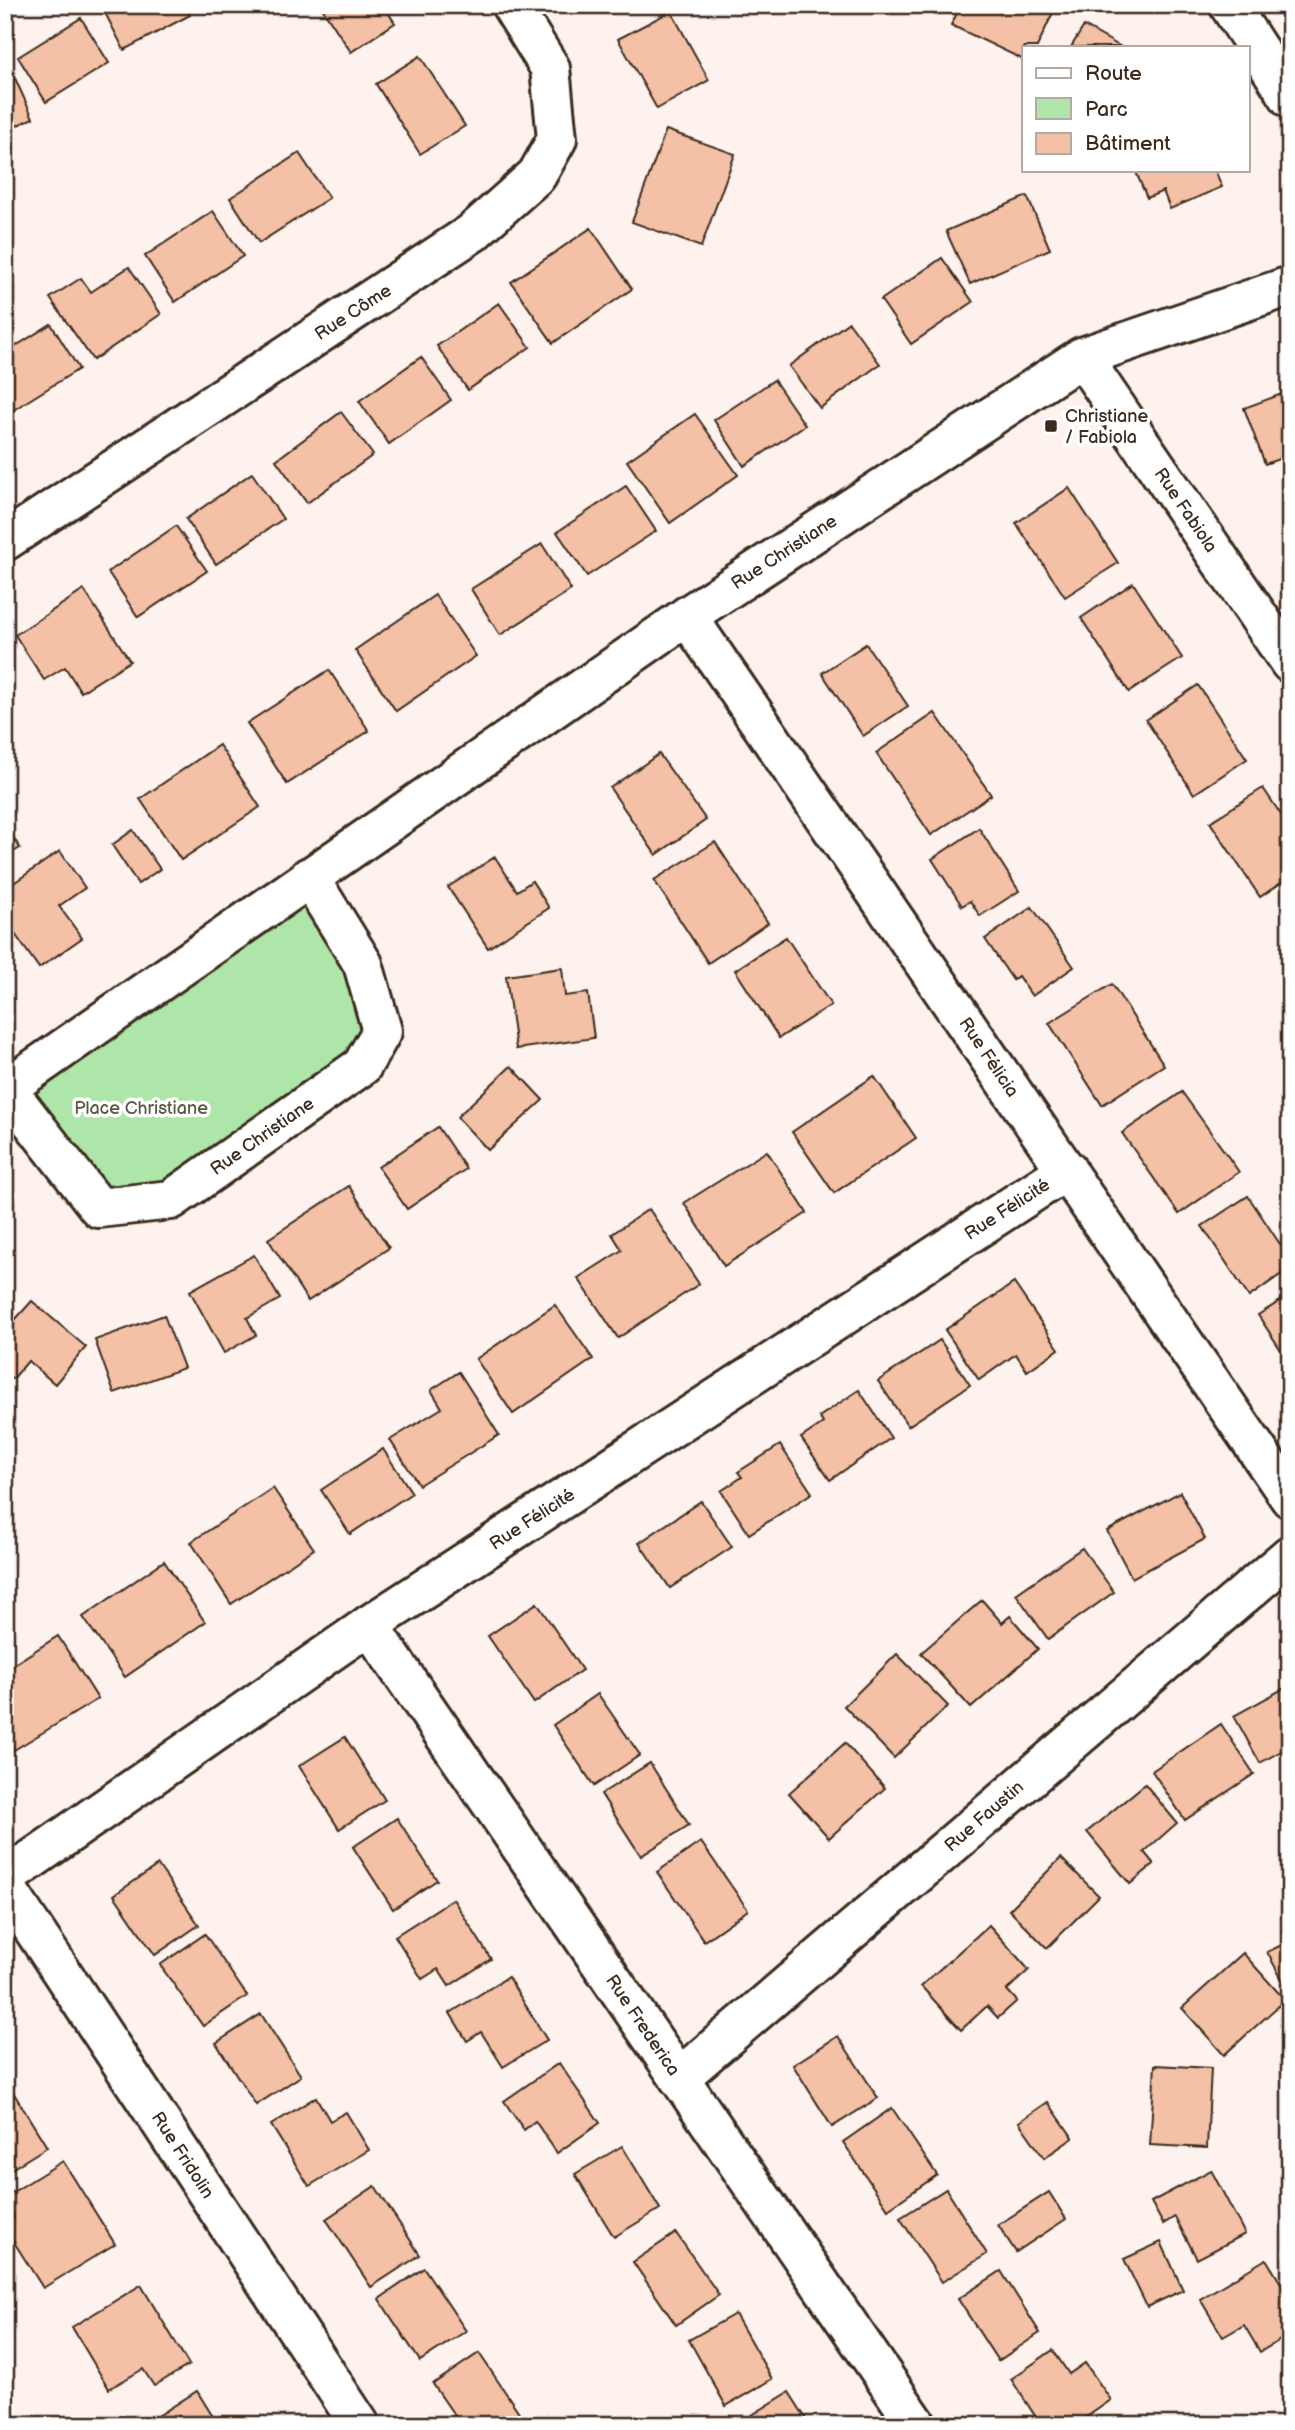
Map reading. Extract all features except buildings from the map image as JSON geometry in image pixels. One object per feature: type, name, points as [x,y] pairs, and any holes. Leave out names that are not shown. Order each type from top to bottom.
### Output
[{"type":"street","name":"Rue Côme","points":[[5,541],[472,233],[537,175],[557,139],[550,68],[511,5]]},
{"type":"street","points":[[1229,5],[1290,98]]},
{"type":"street","name":"Rue Christiane","points":[[309,877],[363,964],[382,1031],[362,1066],[171,1200],[99,1208],[6,1088],[309,877],[687,616],[1082,357],[1290,286]]},
{"type":"street","name":"Rue Fabiola","points":[[1082,357],[1290,663]]},
{"type":"street","name":"Rue Félicia","points":[[687,616],[1290,1497]]},
{"type":"street","name":"Rue Félicité","points":[[5,1878],[369,1626],[1066,1170]]},
{"type":"street","name":"Rue Faustin","points":[[679,2078],[1290,1555]]},
{"type":"street","name":"Rue Frederica","points":[[369,1626],[917,2425]]},
{"type":"street","name":"Rue Fridolin","points":[[5,1886],[360,2425]]},
{"type":"green space","name":"Place Christiane","points":[[309,877],[382,1031],[171,1200],[99,1208],[6,1089]]},
{"type":"place","name":"Christiane / Fabiola","points":[[1051,426]]}]
